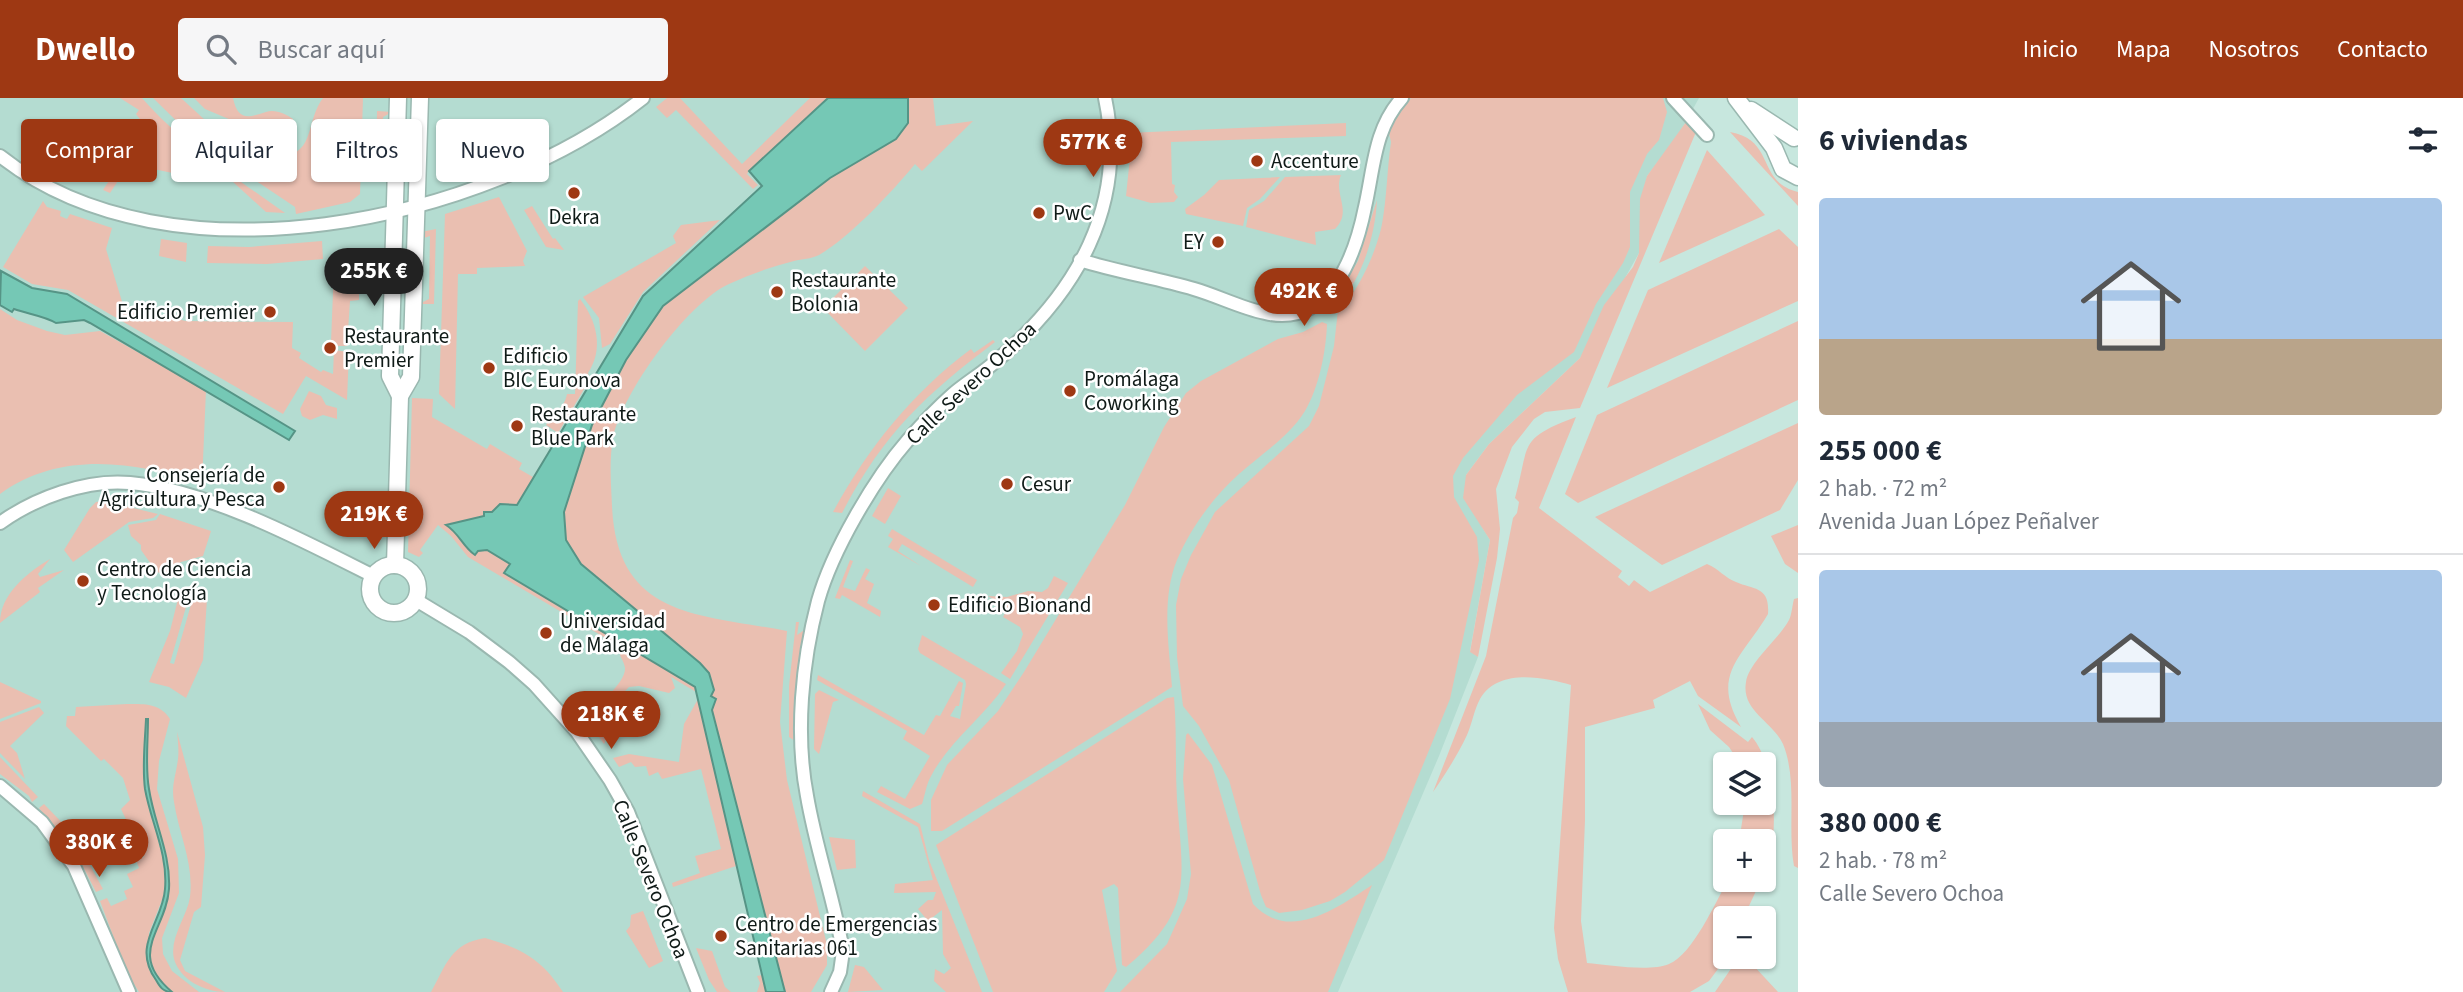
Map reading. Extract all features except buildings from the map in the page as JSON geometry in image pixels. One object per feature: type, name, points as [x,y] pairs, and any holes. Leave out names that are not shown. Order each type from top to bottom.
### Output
[{"type":"main road","points":[[398,98],[390,376],[400,396]]},
{"type":"main road","points":[[395,559],[400,396],[411,377],[420,98]]},
{"type":"main road","points":[[1739,101],[1796,138]]},
{"type":"main road","points":[[1739,101],[1779,157],[1787,173],[1798,177]]},
{"type":"main road","points":[[1779,157],[1784,144],[1796,138]]},
{"type":"main road","points":[[395,559],[416,578],[418,586],[416,600],[402,612],[385,611],[373,600],[370,592],[373,576],[395,559]]},
{"type":"street","points":[[0,156],[32,178],[64,195],[119,214],[188,228],[232,231],[318,226],[416,205],[488,184],[554,155],[622,115],[643,98]]},
{"type":"street","name":"Calle Severo Ochoa","points":[[831,992],[840,972],[843,951],[807,798],[802,749],[806,665],[819,600],[842,543],[870,491],[907,441],[953,394],[995,362],[1033,326],[1052,304],[1080,260],[1098,225],[1108,193],[1111,134],[1105,98]]},
{"type":"street","points":[[1080,260],[1184,286],[1264,313],[1287,314],[1309,309],[1324,300],[1342,276],[1359,233],[1379,135],[1387,116],[1402,98]]},
{"type":"street","points":[[1673,98],[1707,135]]},
{"type":"street","points":[[0,523],[31,503],[53,496],[88,487],[129,482],[176,492],[228,509],[285,532],[373,576]]},
{"type":"street","name":"Calle Severo Ochoa","points":[[416,600],[469,632],[509,662],[534,684],[577,732],[628,812],[698,992]]},
{"type":"street","points":[[0,786],[42,822],[74,866],[129,992]]},
{"type":"shaded area","points":[[0,98],[1699,98],[1678,136],[1647,176],[1639,253],[1580,358],[1489,444],[1466,475],[1482,527],[1490,540],[1470,651],[1478,657],[1439,756],[1338,992],[0,992]]},
{"type":"shaded area","points":[[120,98],[142,98],[171,127],[171,173],[157,170],[157,119],[140,119],[136,114],[139,110]]},
{"type":"shaded area","points":[[153,98],[181,98],[204,119],[174,119]]},
{"type":"shaded area","points":[[194,98],[233,98],[238,111],[245,116],[269,111],[280,112],[293,119],[229,119],[205,109]]},
{"type":"shaded area","points":[[323,98],[363,98],[362,119],[314,119]]},
{"type":"shaded area","points":[[667,98],[680,98],[742,164],[810,98],[933,98],[936,126],[973,121],[922,171],[915,164],[870,214],[831,247],[816,256],[737,280],[712,294],[676,329],[659,351],[629,398],[613,438],[611,489],[617,543],[629,571],[647,591],[669,604],[695,614],[787,631],[780,722],[787,780],[827,945],[827,965],[811,992],[757,992],[760,983],[757,976],[762,975],[736,866],[673,887],[672,883],[700,873],[695,856],[721,849],[701,769],[662,779],[658,772],[649,776],[646,766],[635,767],[631,762],[619,767],[613,758],[629,754],[679,762],[684,724],[698,699],[696,692],[671,677],[675,688],[669,693],[639,686],[629,687],[623,693],[618,728],[608,736],[604,744],[584,716],[621,681],[625,668],[619,646],[468,557],[438,525],[420,550],[423,553],[419,557],[408,552],[412,398],[433,399],[432,417],[487,449],[490,444],[522,463],[519,469],[533,477],[643,296],[762,186],[749,171],[747,174],[758,185],[753,189],[676,110],[667,118],[656,107]]},
{"type":"shaded area","points":[[828,98],[908,98],[908,123],[896,139],[830,178],[663,306],[626,360],[592,425],[564,512],[566,540],[581,564],[709,673],[714,690],[711,696],[716,699],[712,710],[785,992],[766,992],[695,687],[504,573],[510,564],[487,550],[478,551],[475,555],[446,525],[484,516],[484,512],[492,512],[500,504],[517,505],[643,296],[762,186],[749,171]]},
{"type":"shaded area","points":[[1411,98],[1663,98],[1667,112],[1659,140],[1647,154],[1630,192],[1630,247],[1623,263],[1596,304],[1574,352],[1517,395],[1463,458],[1453,476],[1454,497],[1477,537],[1479,560],[1450,699],[1384,860],[1330,901],[1302,910],[1279,913],[1266,907],[1261,895],[1229,780],[1199,726],[1183,706],[1177,657],[1176,605],[1181,579],[1191,555],[1215,512],[1309,426],[1319,406],[1334,346],[1338,310],[1359,283],[1371,258],[1382,224],[1391,142],[1388,129]]},
{"type":"shaded area","points":[[377,111],[392,112],[383,119],[377,119]]},
{"type":"shaded area","points":[[1686,122],[1696,132],[1580,408],[1545,412],[1534,419],[1512,447],[1496,489],[1500,529],[1497,558],[1478,657],[1470,652],[1490,540],[1463,498],[1466,475],[1489,444],[1580,358],[1604,305],[1633,267],[1639,253],[1640,199],[1647,176]]},
{"type":"shaded area","points":[[1346,123],[1346,136],[1171,142],[1172,184],[1175,185],[1174,192],[1178,197],[1174,202],[1151,203],[1126,196],[1130,157],[1128,133]]},
{"type":"shaded area","points":[[311,126],[311,182],[360,182],[360,194],[350,202],[296,214],[295,207],[258,182],[297,182],[297,151],[305,142]]},
{"type":"shaded area","points":[[1730,132],[1744,136],[1754,143],[1776,180],[1798,192],[1798,206]]},
{"type":"shaded area","points":[[1707,150],[1765,215],[1659,263]]},
{"type":"shaded area","points":[[1341,175],[1339,189],[1343,209],[1340,222],[1335,229],[1315,232],[1316,245],[1246,227],[1249,210],[1264,201],[1285,177]]},
{"type":"shaded area","points":[[1280,177],[1260,199],[1247,208],[1243,226],[1186,214],[1185,209],[1219,180]]},
{"type":"shaded area","points":[[108,182],[117,182],[110,193],[103,190]]},
{"type":"shaded area","points":[[233,182],[242,182],[285,213],[266,212]]},
{"type":"shaded area","points":[[499,197],[527,251],[523,261],[525,266],[477,268],[477,274],[458,274],[455,409],[439,394],[445,214]]},
{"type":"shaded area","points":[[1377,200],[1366,257],[1354,283],[1337,306],[1333,303],[1358,261]]},
{"type":"shaded area","points":[[43,201],[47,207],[61,211],[60,216],[67,219],[70,214],[112,228],[106,249],[124,308],[186,321],[293,322],[292,348],[301,353],[299,358],[321,372],[323,370],[333,374],[334,350],[349,352],[347,400],[306,376],[283,414],[68,290],[32,284],[3,267]]},
{"type":"shaded area","points":[[532,206],[553,239],[555,238],[564,250],[546,247],[524,210]]},
{"type":"shaded area","points":[[720,220],[643,292],[610,344],[602,348],[599,318],[583,297],[676,243],[673,236],[681,225]]},
{"type":"shaded area","points":[[436,229],[434,304],[419,304],[429,299],[430,236],[421,239],[421,232]]},
{"type":"shaded area","points":[[1779,229],[1798,247],[1798,301],[1607,388],[1648,290]]},
{"type":"shaded area","points":[[161,239],[187,243],[186,262],[159,256]]},
{"type":"shaded area","points":[[322,241],[323,259],[267,264],[207,263],[208,246],[249,247]]},
{"type":"shaded area","points":[[865,266],[908,308],[865,351],[823,308]]},
{"type":"shaded area","points":[[334,267],[359,268],[359,300],[350,301],[347,346],[336,346],[331,342]]},
{"type":"shaded area","points":[[1,271],[32,288],[67,294],[295,431],[289,440],[84,320],[56,323],[14,309],[12,312],[0,305]]},
{"type":"shaded area","points":[[580,299],[594,326],[596,354],[588,373],[590,379],[558,433],[546,425],[567,394],[575,394]]},
{"type":"shaded area","points":[[0,309],[17,320],[65,335],[100,331],[206,390],[202,483],[151,470],[99,464],[48,471],[23,480],[0,494]]},
{"type":"shaded area","points":[[1798,321],[1798,400],[1578,503],[1565,494],[1597,415]]},
{"type":"shaded area","points":[[1322,322],[1327,324],[1323,358],[1318,380],[1305,411],[1283,437],[1221,492],[1196,525],[1177,560],[1168,607],[1172,687],[942,831],[931,831],[931,800],[947,765],[998,711],[1024,672],[1125,505],[1164,427],[1186,393],[1201,381],[1278,339],[1303,332]]},
{"type":"shaded area","points":[[993,340],[995,342],[947,380],[908,418],[873,460],[842,513],[833,512],[876,444],[911,403],[971,349],[974,353]]},
{"type":"shaded area","points":[[309,391],[321,396],[326,405],[337,408],[337,419],[323,415],[310,420],[302,416],[300,409]]},
{"type":"shaded area","points":[[1576,417],[1539,508],[1622,571],[1618,577],[1629,586],[1634,580],[1650,592],[1707,564],[1732,580],[1760,590],[1768,605],[1768,614],[1740,655],[1729,680],[1728,693],[1732,709],[1741,727],[1698,696],[1690,681],[1653,700],[1655,708],[1585,727],[1581,921],[1587,963],[1640,968],[1669,964],[1687,950],[1713,908],[1713,969],[1718,969],[1709,981],[1690,992],[1568,992],[1558,959],[1554,928],[1571,685],[1548,679],[1522,677],[1509,679],[1488,689],[1478,703],[1469,731],[1459,750],[1433,792],[1486,656],[1513,518],[1517,513],[1519,502],[1515,498],[1525,454],[1535,438]]},
{"type":"shaded area","points":[[1798,423],[1798,480],[1780,510],[1662,565],[1595,517]]},
{"type":"shaded area","points":[[888,488],[901,496],[885,524],[872,516]]},
{"type":"shaded area","points":[[104,501],[158,514],[153,518],[129,522],[73,562],[64,550],[90,508],[96,502]]},
{"type":"shaded area","points":[[160,514],[211,531],[203,556],[181,562],[164,574],[146,569],[151,564],[141,550],[141,545],[131,536],[128,525],[156,520]]},
{"type":"shaded area","points":[[1798,525],[1798,573],[1785,564],[1771,536]]},
{"type":"shaded area","points":[[892,529],[977,580],[973,587],[902,544],[898,551],[921,566],[888,547],[893,539],[888,536]]},
{"type":"shaded area","points":[[50,559],[38,574],[40,577],[64,570],[38,588],[40,592],[0,623],[1,612],[16,585]]},
{"type":"shaded area","points":[[850,560],[853,561],[843,587],[855,591],[866,568],[870,570],[865,579],[874,584],[867,603],[881,611],[880,617],[842,595],[840,599],[835,598]]},
{"type":"shaded area","points":[[1054,576],[1068,583],[1010,679],[1001,673],[1017,651],[1023,634],[1020,627],[1003,617],[1008,608],[988,596],[1007,597],[1028,591],[1042,592],[1048,588]]},
{"type":"shaded area","points":[[187,591],[188,600],[170,663],[174,664],[192,601],[197,597],[207,599],[203,660],[186,698],[169,687],[149,682],[170,631],[179,595]]},
{"type":"shaded area","points":[[1798,598],[1798,868],[1794,866],[1792,851],[1791,789],[1787,758],[1778,736],[1748,701],[1746,682],[1758,659],[1790,618],[1794,599]]},
{"type":"shaded area","points":[[796,622],[799,622],[797,635],[807,628],[797,681],[795,741],[789,737],[789,686]]},
{"type":"shaded area","points":[[922,635],[1006,684],[946,753],[929,781],[922,804],[910,809],[877,792],[881,786],[905,799],[930,756],[903,739],[907,731],[817,680],[818,675],[924,735],[936,715],[940,716],[959,681],[963,683],[959,706],[956,706],[950,716],[960,719],[966,684],[965,680],[920,653],[918,649]]},
{"type":"shaded area","points":[[0,682],[41,701],[41,703],[0,719]]},
{"type":"shaded area","points":[[819,690],[839,700],[833,702],[819,754],[814,749],[815,694]]},
{"type":"shaded area","points":[[1174,697],[1181,873],[1174,910],[1164,928],[1126,967],[1122,965],[1118,888],[1114,884],[1102,890],[1117,971],[1104,992],[993,992],[936,845],[1167,698]]},
{"type":"shaded area","points":[[127,704],[156,707],[170,719],[159,761],[157,789],[178,859],[179,893],[162,938],[163,954],[172,971],[199,992],[172,992],[159,978],[152,965],[152,942],[166,904],[169,876],[148,781],[146,719],[145,789],[165,867],[165,892],[149,933],[150,972],[167,992],[139,992],[127,973],[100,901],[107,898],[111,906],[127,899],[124,891],[133,887],[127,874],[139,868],[136,860],[144,857],[121,809],[130,800],[123,778],[104,759],[101,761],[66,726],[67,716],[75,716],[76,707]]},
{"type":"shaded area","points":[[1698,704],[1748,742],[1752,737],[1761,752],[1732,752],[1710,730]]},
{"type":"shaded area","points":[[39,707],[44,713],[10,746],[17,753],[25,779],[0,753],[0,722]]},
{"type":"shaded area","points":[[146,719],[149,789],[169,876],[166,904],[150,953],[152,965],[159,978],[172,992],[159,985],[149,967],[147,956],[150,934],[163,901],[165,876],[162,851],[145,789]]},
{"type":"shaded area","points":[[177,732],[203,827],[205,855],[201,907],[194,912],[180,960],[185,971],[225,992],[209,990],[194,983],[182,973],[174,959],[174,943],[188,905],[191,885],[173,796],[178,756]]},
{"type":"shaded area","points":[[1188,733],[1212,765],[1253,904],[1267,915],[1282,921],[1297,921],[1328,911],[1372,885],[1328,992],[1120,992],[1167,944],[1187,899],[1191,874],[1183,779]]},
{"type":"shaded area","points":[[0,757],[38,797],[32,802],[29,796],[0,774]]},
{"type":"shaded area","points":[[863,791],[920,824],[929,860],[982,992],[946,992],[934,981],[935,969],[944,974],[951,968],[943,954],[942,910],[928,921],[918,909],[928,900],[933,900],[936,892],[894,893],[895,884],[933,880],[918,827],[862,796]]},
{"type":"shaded area","points":[[44,804],[72,833],[103,889],[96,892],[78,857],[39,808]]},
{"type":"shaded area","points":[[1743,815],[1774,815],[1774,829],[1741,829]]},
{"type":"shaded area","points":[[829,837],[855,840],[856,868],[837,870]]},
{"type":"shaded area","points":[[1722,892],[1755,892],[1749,906],[1714,906]]},
{"type":"shaded area","points":[[643,911],[663,961],[649,968],[626,931],[630,926],[631,915]]},
{"type":"shaded area","points":[[485,938],[530,956],[547,971],[563,992],[431,992],[457,950]]},
{"type":"shaded area","points":[[696,948],[712,951],[725,987],[731,992],[717,992]]},
{"type":"shaded area","points":[[855,965],[864,967],[883,990],[848,992]]},
{"type":"shaded area","points":[[1731,969],[1757,969],[1778,992],[1715,992]]},
{"type":"place","name":"Accenture","points":[[1257,161]]},
{"type":"place","name":"Dekra","points":[[574,193]]},
{"type":"place","name":"PwC","points":[[1039,213]]},
{"type":"place","name":"EY","points":[[1218,242]]},
{"type":"place","name":"Restaurante Bolonia","points":[[777,292]]},
{"type":"place","name":"Edificio Premier","points":[[270,312]]},
{"type":"place","name":"Restaurante Premier","points":[[330,348]]},
{"type":"place","name":"Edificio BIC Euronova","points":[[489,368]]},
{"type":"place","name":"Promálaga Coworking","points":[[1070,391]]},
{"type":"place","name":"Restaurante Blue Park","points":[[517,426]]},
{"type":"place","name":"Cesur","points":[[1007,484]]},
{"type":"place","name":"Consejería de Agricultura y Pesca","points":[[279,487]]},
{"type":"place","name":"Centro de Ciencia y Tecnología","points":[[83,581]]},
{"type":"place","name":"Edificio Bionand","points":[[934,605]]},
{"type":"place","name":"Universidad de Málaga","points":[[546,633]]},
{"type":"place","name":"Centro de Emergencias Sanitarias 061","points":[[721,936]]}]
